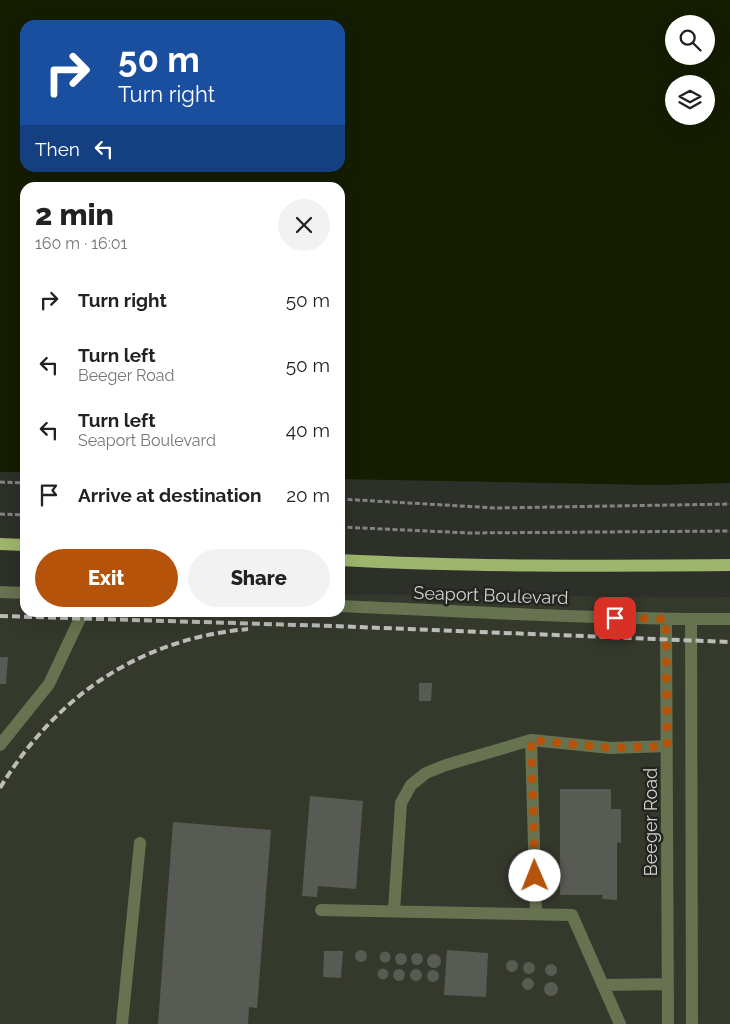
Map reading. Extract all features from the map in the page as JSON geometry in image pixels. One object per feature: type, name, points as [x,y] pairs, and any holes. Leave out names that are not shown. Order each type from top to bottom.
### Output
[{"type":"main road","points":[[0,544],[20,545]]},
{"type":"main road","name":"Seaport Boulevard","points":[[345,560],[422,564],[568,566],[730,565]]},
{"type":"street","points":[[0,592],[20,593]]},
{"type":"street","name":"Seaport Boulevard","points":[[345,606],[666,619],[730,618]]},
{"type":"street","points":[[0,745],[4,733],[49,684],[81,617]]},
{"type":"street","name":"Beeger Road","points":[[666,619],[668,1024]]},
{"type":"street","points":[[692,619],[692,1024]]},
{"type":"street","points":[[531,740],[536,914]]},
{"type":"street","points":[[394,912],[401,803],[411,785],[426,774],[446,765],[531,740],[611,748],[667,746]]},
{"type":"street","points":[[122,1024],[140,844]]},
{"type":"street","points":[[321,910],[572,915],[620,1024]]},
{"type":"street","points":[[604,985],[668,984]]},
{"type":"path","points":[[0,482],[20,483]]},
{"type":"path","points":[[345,499],[496,508],[730,504]]},
{"type":"path","points":[[0,514],[20,515]]},
{"type":"path","points":[[345,528],[470,532],[730,531]]},
{"type":"shaded area","points":[[0,0],[730,0],[730,483],[656,485],[345,479],[345,182],[20,182],[20,472],[0,472]]},
{"type":"shaded area","points":[[0,594],[20,594],[20,617],[345,617],[345,595],[730,597],[730,1024],[0,1024]]},
{"type":"building","points":[[0,657],[8,657],[6,684],[0,684]]},
{"type":"building","points":[[419,683],[432,683],[431,701],[419,701]]},
{"type":"building","points":[[560,789],[611,789],[611,809],[621,809],[621,843],[617,842],[617,900],[602,899],[603,895],[560,895]]},
{"type":"building","points":[[310,796],[363,801],[356,889],[318,886],[317,897],[302,896]]},
{"type":"building","points":[[173,822],[271,830],[257,1008],[249,1007],[248,1024],[158,1024]]},
{"type":"building","points":[[359,950],[363,950],[367,956],[363,962],[359,962],[355,958],[355,954]]},
{"type":"building","points":[[447,950],[488,953],[486,997],[444,995]]},
{"type":"building","points":[[324,951],[343,951],[341,978],[323,977]]},
{"type":"building","points":[[383,952],[387,952],[390,957],[389,961],[383,962],[380,959],[380,955]]},
{"type":"building","points":[[399,953],[403,953],[407,959],[403,965],[399,965],[395,961],[395,957]]},
{"type":"building","points":[[417,953],[423,959],[417,965],[411,959]]},
{"type":"building","points":[[434,954],[439,956],[441,961],[439,966],[434,968],[429,966],[427,961],[429,956]]},
{"type":"building","points":[[512,960],[518,966],[512,972],[506,966]]},
{"type":"building","points":[[529,962],[535,968],[529,974],[523,968]]},
{"type":"building","points":[[553,964],[556,965],[556,975],[549,976],[546,975],[545,968],[546,965]]},
{"type":"building","points":[[381,969],[385,969],[388,974],[387,978],[381,979],[378,976],[378,972]]},
{"type":"building","points":[[397,969],[401,969],[405,975],[401,981],[397,981],[393,977],[393,973]]},
{"type":"building","points":[[414,969],[418,969],[422,975],[418,981],[414,981],[410,977],[410,973]]},
{"type":"building","points":[[431,970],[435,970],[439,976],[435,982],[431,982],[427,978],[427,974]]},
{"type":"building","points":[[526,978],[530,978],[534,984],[530,990],[526,990],[522,986],[522,982]]},
{"type":"building","points":[[551,982],[556,984],[558,989],[556,994],[551,996],[546,994],[544,989],[546,984]]},
{"type":"railway","points":[[0,616],[20,617]]},
{"type":"railway","points":[[33,617],[333,626],[730,642]]},
{"type":"railway","points":[[0,788],[22,755],[47,726],[74,700],[104,678],[136,659],[171,645],[208,635],[248,629]]},
{"type":"route","points":[[535,876],[531,740],[611,748],[667,746],[666,619],[615,618]]}]
